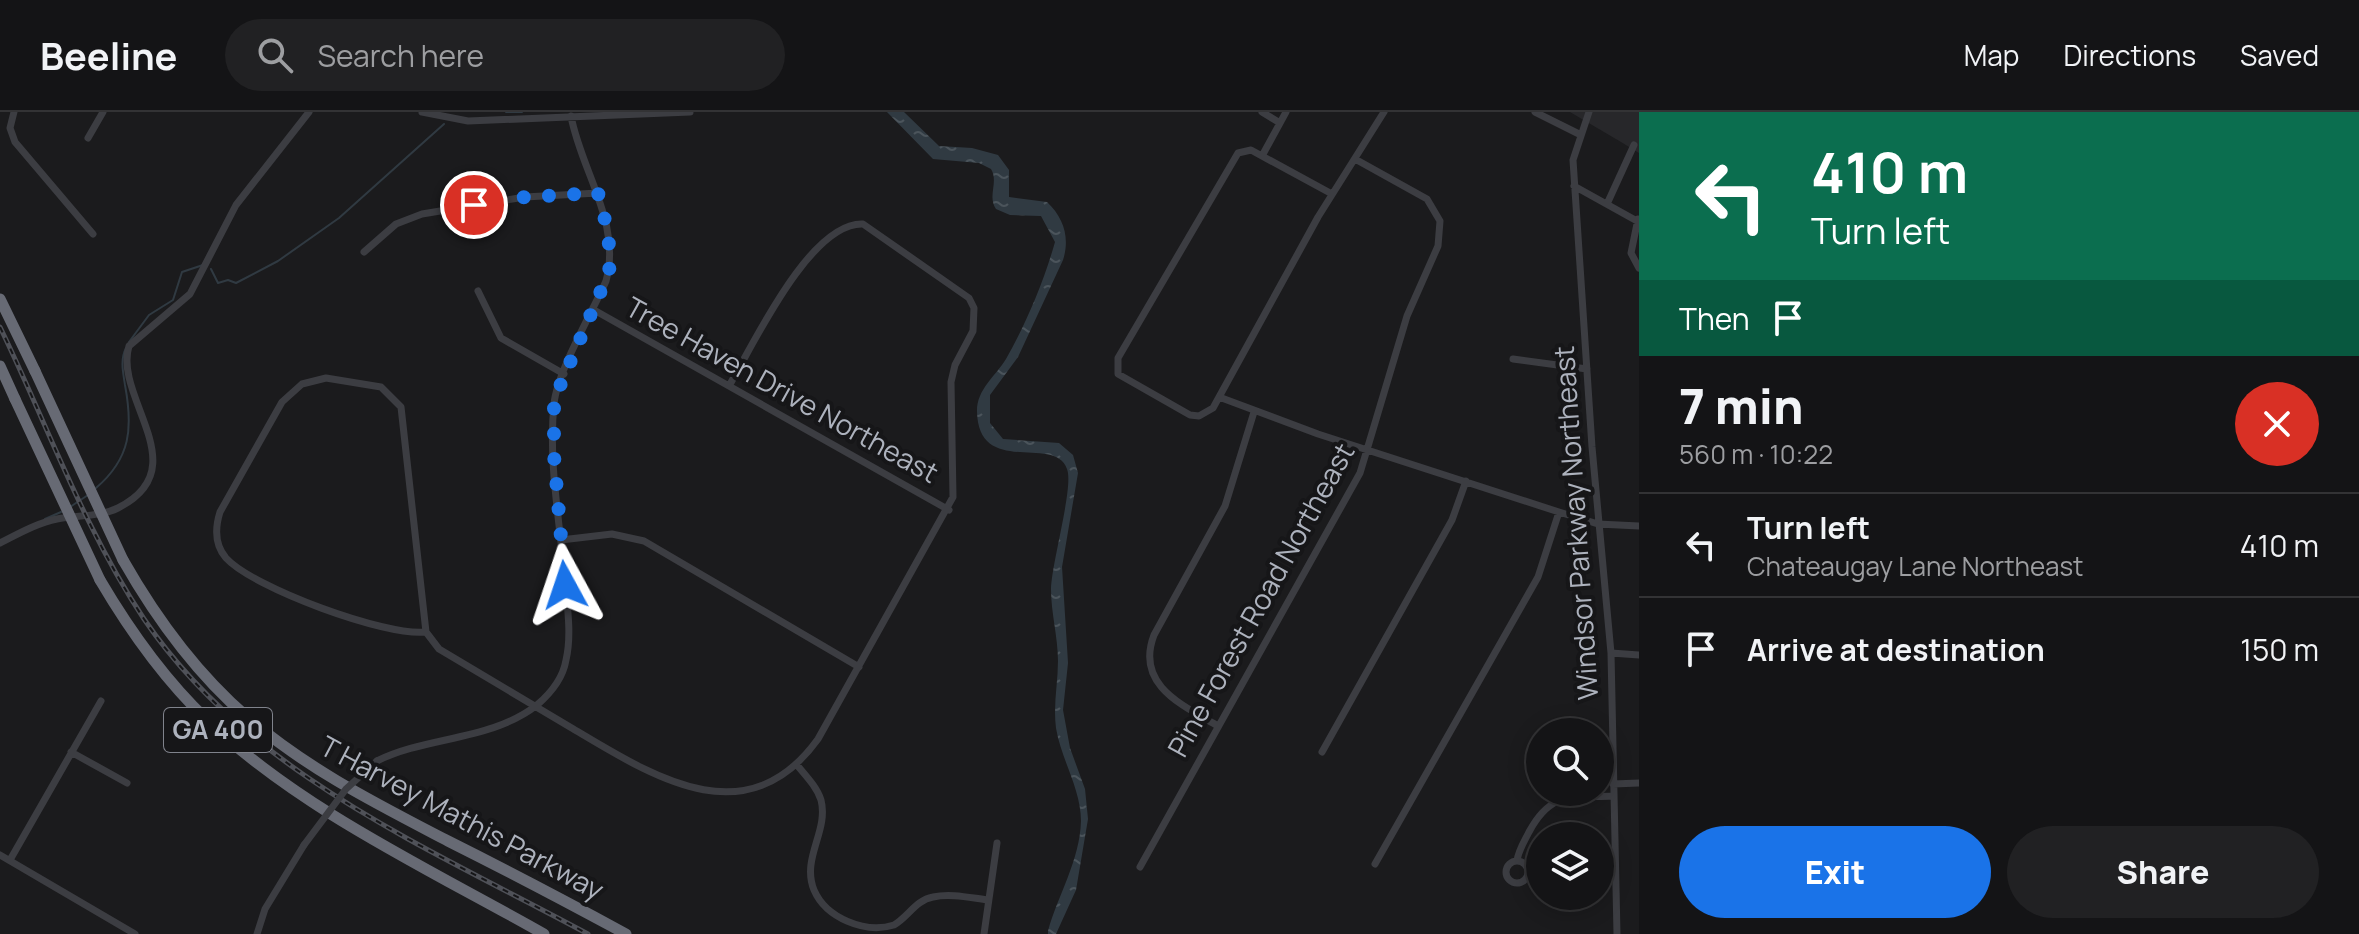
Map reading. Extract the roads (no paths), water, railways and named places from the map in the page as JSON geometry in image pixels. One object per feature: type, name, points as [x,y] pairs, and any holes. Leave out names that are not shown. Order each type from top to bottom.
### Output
[{"type":"highway","name":"T Harvey Mathis Parkway","points":[[0,299],[123,560],[171,636],[206,678],[246,717],[290,752],[360,795],[626,934]]},
{"type":"highway","name":"T Harvey Mathis Parkway","points":[[0,366],[100,580],[166,676],[206,719],[250,757],[325,809],[544,934]]},
{"type":"street","points":[[14,112],[10,128],[15,142],[93,234]]},
{"type":"street","points":[[88,138],[103,112]]},
{"type":"street","points":[[0,543],[55,519],[114,510],[140,490],[151,467],[153,448],[127,366],[129,346],[190,294],[236,205],[309,112]]},
{"type":"street","points":[[422,112],[457,120],[690,112]]},
{"type":"street","points":[[1262,112],[1280,123]]},
{"type":"street","points":[[1262,156],[1286,112]]},
{"type":"street","points":[[1332,194],[1262,156],[1244,150],[1235,156],[1116,363],[1122,378],[1190,415],[1207,413],[1219,397],[1332,194],[1384,112]]},
{"type":"street","points":[[1535,112],[1579,134]]},
{"type":"street","name":"Windsor Parkway Northeast","points":[[1589,112],[1579,134],[1573,160],[1598,524],[1611,653],[1612,718]]},
{"type":"street","points":[[257,934],[265,909],[304,845],[346,789],[377,761],[485,730],[535,706],[557,682],[567,657],[554,408],[564,374],[594,310],[610,262],[598,193],[571,116]]},
{"type":"street","points":[[1607,204],[1634,145]]},
{"type":"street","name":"Pine Forest Road Northeast","points":[[1140,867],[1338,514],[1370,449],[1407,316],[1438,246],[1441,228],[1437,213],[1427,199],[1355,159]]},
{"type":"street","points":[[1574,186],[1638,219],[1631,253],[1639,268]]},
{"type":"street","points":[[364,252],[396,224],[422,214],[525,197],[598,193]]},
{"type":"street","points":[[426,632],[402,632],[307,604],[235,565],[220,549],[216,531],[220,512],[282,402],[302,384],[326,378],[372,384],[389,392],[401,407],[426,632],[439,649],[636,766],[703,791],[752,789],[797,765],[818,739],[949,510],[955,484],[951,382],[955,365],[973,331],[974,308],[961,290],[863,224],[829,238],[803,261],[729,386]]},
{"type":"street","points":[[478,291],[501,338],[564,374]]},
{"type":"street","name":"Tree Haven Drive Northeast","points":[[594,310],[949,510]]},
{"type":"street","points":[[1513,359],[1587,369]]},
{"type":"street","points":[[1219,397],[1254,412],[1598,524],[1639,526]]},
{"type":"street","points":[[1218,726],[1164,693],[1152,674],[1150,650],[1154,635],[1225,506],[1242,460],[1254,412]]},
{"type":"street","points":[[1322,752],[1452,520],[1466,481]]},
{"type":"street","points":[[1375,864],[1538,577],[1559,512]]},
{"type":"street","points":[[561,540],[612,534],[644,541],[859,667]]},
{"type":"street","points":[[1611,653],[1639,655]]},
{"type":"street","points":[[10,860],[101,701]]},
{"type":"street","points":[[71,752],[127,783]]},
{"type":"street","points":[[797,765],[815,787],[822,806],[810,856],[810,878],[818,898],[842,922],[862,931],[878,932],[894,926],[914,907],[934,896],[988,900]]},
{"type":"street","points":[[1614,784],[1639,783]]},
{"type":"street","points":[[1517,861],[1539,814],[1548,806]]},
{"type":"street","name":"Windsor Parkway Northeast","points":[[1613,806],[1617,934]]},
{"type":"street","points":[[984,934],[997,843]]},
{"type":"street","points":[[0,855],[135,934]]},
{"type":"water","points":[[887,112],[904,112],[939,146],[972,148],[998,155],[1009,170],[1009,197],[1047,202],[1064,229],[1066,244],[1063,260],[1018,357],[990,395],[990,423],[1003,439],[1059,443],[1073,455],[1078,473],[1062,567],[1068,663],[1063,710],[1070,748],[1085,789],[1088,819],[1076,890],[1056,934],[1048,934],[1048,931],[1077,850],[1081,821],[1078,797],[1055,719],[1058,661],[1051,589],[1068,491],[1067,469],[1060,459],[1003,450],[990,443],[981,431],[977,411],[983,390],[1006,359],[1027,317],[1055,242],[1041,216],[1010,215],[996,209],[991,169],[979,163],[933,159]]},
{"type":"waterway","points":[[506,112],[522,112]]},
{"type":"waterway","points":[[211,269],[218,283],[228,280],[236,283],[278,261],[339,218],[444,124]]},
{"type":"waterway","points":[[129,342],[149,315],[173,300],[182,272],[203,265]]},
{"type":"waterway","points":[[96,488],[116,465],[127,441],[129,415],[122,366],[126,348]]},
{"type":"waterway","points":[[70,507],[88,495]]},
{"type":"waterway","points":[[45,519],[61,512]]},
{"type":"railway","points":[[0,327],[103,549],[144,619],[187,674],[235,722],[289,764],[346,802],[405,837],[588,934]]}]
